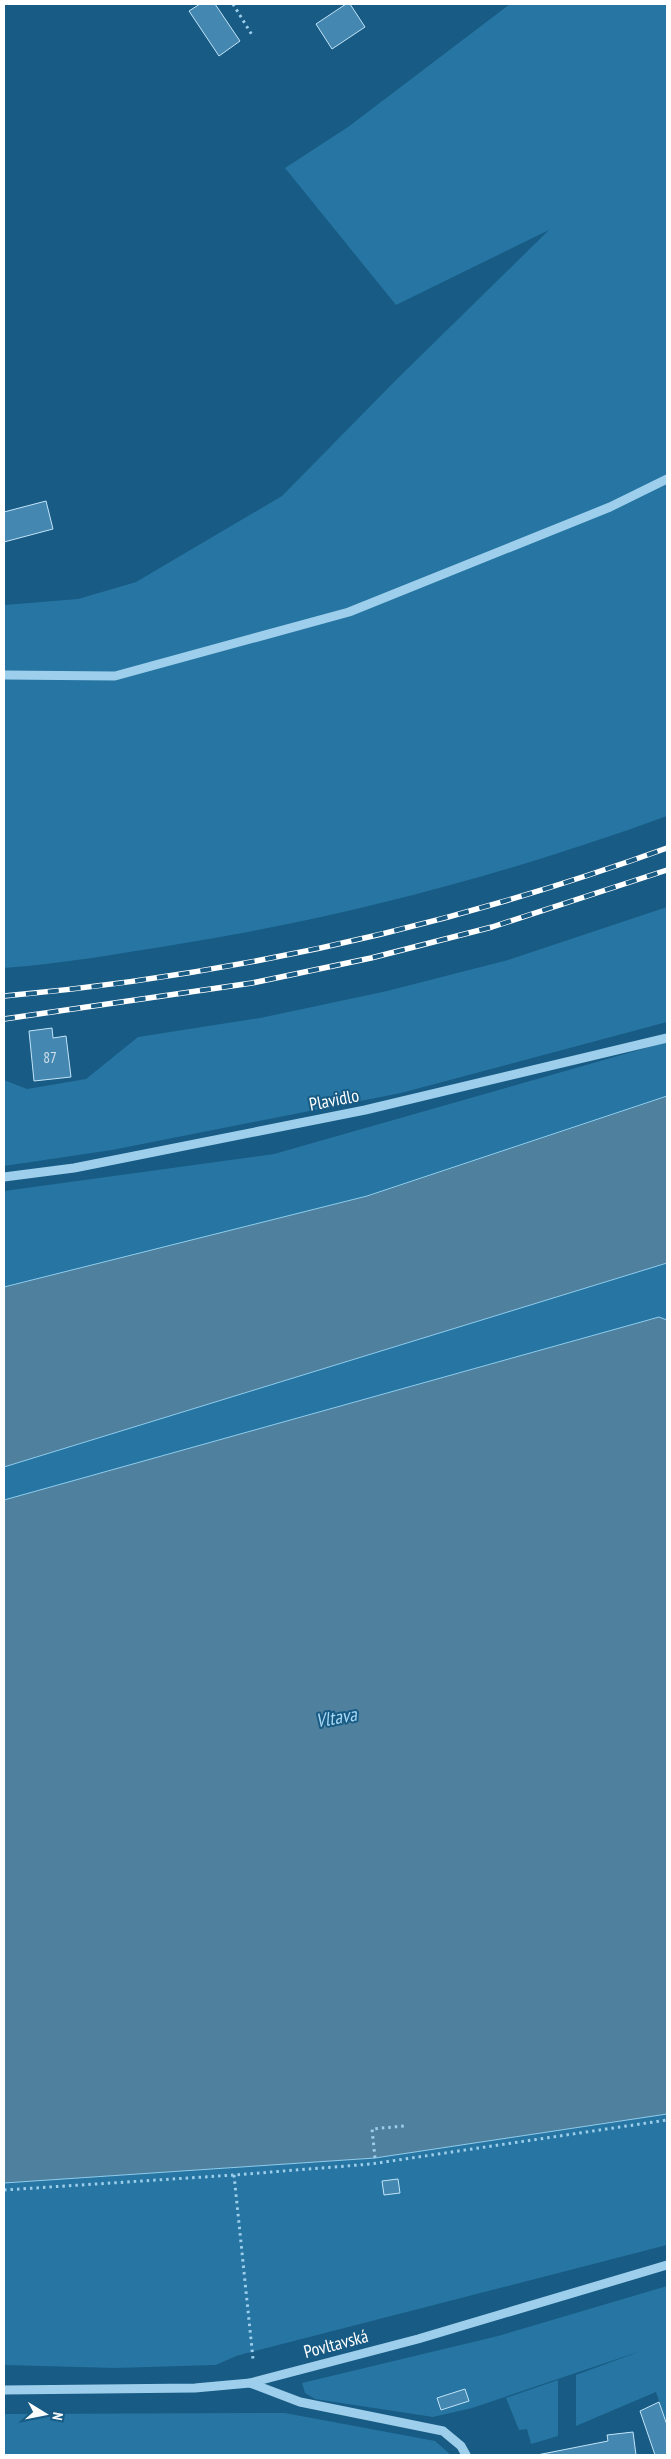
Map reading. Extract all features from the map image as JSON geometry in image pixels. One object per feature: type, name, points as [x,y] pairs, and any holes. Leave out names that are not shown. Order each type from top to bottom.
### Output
[{"type":"street","points":[[4,675],[116,676],[349,612],[610,507],[667,479]]},
{"type":"street","name":"Plavidlo","points":[[4,1177],[74,1168],[365,1110],[667,1038]]},
{"type":"street","name":"Povltavská","points":[[4,2390],[195,2388],[253,2382],[418,2339],[667,2265]]},
{"type":"street","points":[[253,2382],[300,2402],[443,2431],[461,2446],[466,2455]]},
{"type":"path","points":[[233,4],[252,35]]},
{"type":"path","points":[[4,2190],[234,2176],[371,2164],[667,2120]]},
{"type":"path","points":[[375,2158],[372,2129],[404,2126]]},
{"type":"path","points":[[234,2176],[253,2382]]},
{"type":"shaded area","points":[[510,4],[667,4],[667,816],[484,876],[361,908],[299,922],[173,945],[67,961],[4,968],[4,605],[78,599],[136,582],[282,496],[396,380],[549,230],[396,305],[285,168],[348,127]]},
{"type":"shaded area","points":[[667,907],[667,1022],[401,1093],[112,1150],[4,1166],[4,1080],[27,1089],[86,1079],[138,1037],[260,1018],[387,991],[508,960]]},
{"type":"shaded area","points":[[667,1042],[667,1096],[367,1196],[4,1287],[4,1191],[274,1154]]},
{"type":"shaded area","points":[[667,1263],[667,1320],[659,1317],[4,1500],[4,1467]]},
{"type":"shaded area","points":[[667,2114],[667,2245],[236,2356],[216,2365],[115,2368],[4,2365],[4,2183],[375,2158]]},
{"type":"shaded area","points":[[667,2286],[667,2424],[656,2392],[576,2426],[576,2375],[641,2351],[472,2408],[433,2417],[315,2399],[305,2393],[302,2383],[498,2336]]},
{"type":"shaded area","points":[[558,2380],[558,2436],[531,2444],[527,2429],[519,2430],[506,2398]]},
{"type":"shaded area","points":[[285,2413],[435,2441],[451,2455],[4,2455],[4,2414]]},
{"type":"water","points":[[667,1096],[667,1263],[4,1467],[4,1287],[367,1196]]},
{"type":"water","name":"Vltava","points":[[659,1317],[667,1320],[667,2114],[375,2158],[4,2183],[4,1500]]},
{"type":"building","points":[[200,4],[215,4],[240,41],[219,56],[189,11]]},
{"type":"building","points":[[346,4],[350,4],[365,27],[332,49],[316,24]]},
{"type":"building","points":[[46,501],[53,529],[4,542],[4,512]]},
{"type":"building","points":[[52,1028],[53,1038],[66,1036],[71,1077],[34,1081],[29,1031]]},
{"type":"building","points":[[398,2179],[400,2193],[384,2195],[382,2181]]},
{"type":"building","points":[[465,2389],[469,2401],[441,2410],[437,2398]]},
{"type":"building","points":[[659,2402],[667,2425],[667,2455],[655,2455],[640,2411]]},
{"type":"building","points":[[633,2432],[636,2455],[537,2455],[608,2441],[607,2435]]},
{"type":"railway","points":[[4,996],[89,987],[173,975],[257,961],[340,943],[505,901],[587,876],[667,848]]},
{"type":"railway","points":[[4,1019],[252,983],[371,958],[492,927],[667,870]]}]
